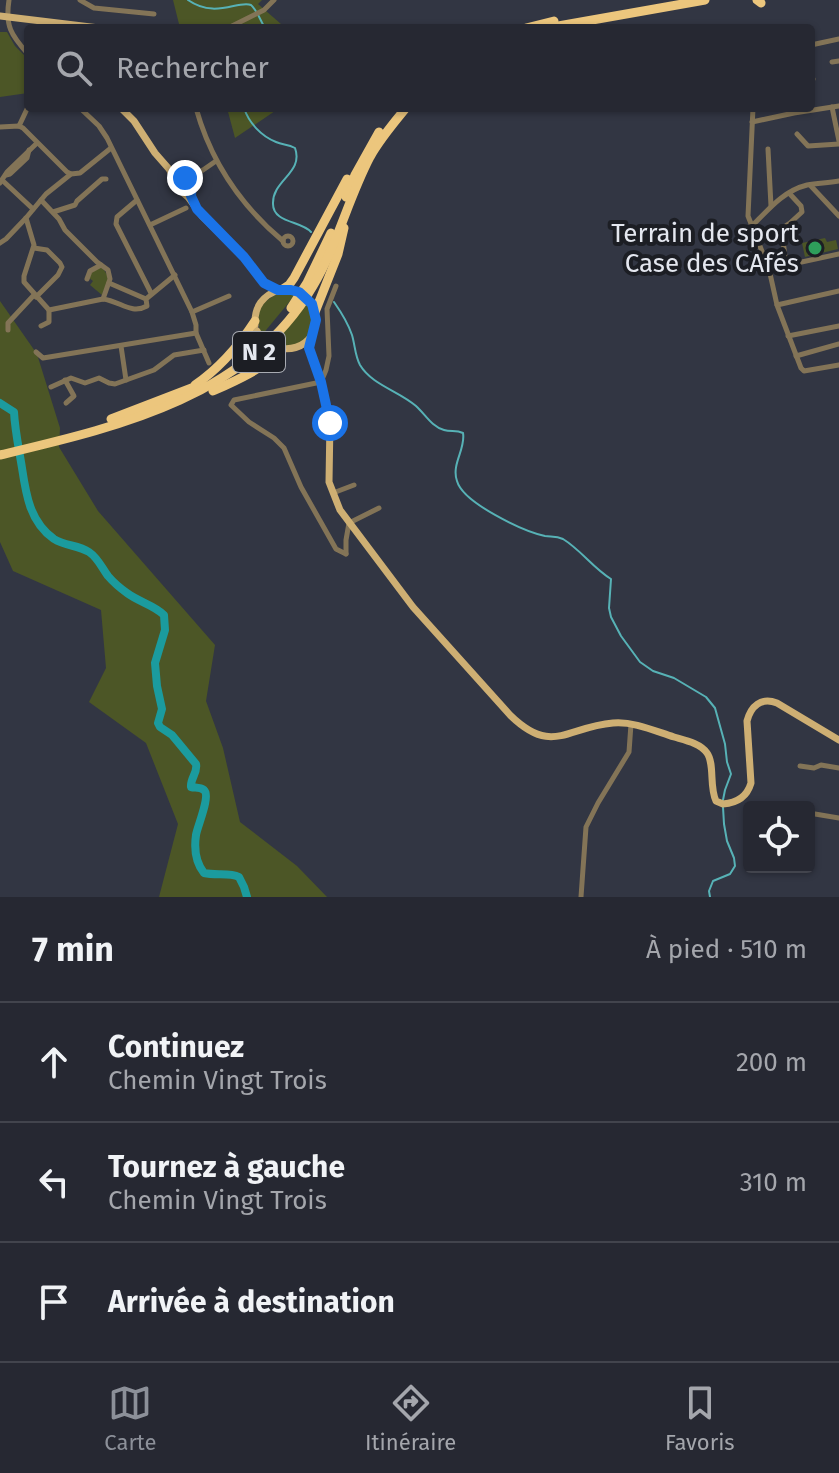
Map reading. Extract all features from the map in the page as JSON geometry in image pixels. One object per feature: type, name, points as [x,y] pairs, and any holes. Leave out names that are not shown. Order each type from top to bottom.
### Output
[{"type":"highway","points":[[541,24],[672,0]]},
{"type":"highway","points":[[570,24],[705,0]]},
{"type":"highway","name":"N 2","points":[[96,427],[198,386],[238,363],[274,329],[292,307],[320,257],[355,175],[372,143],[395,112]]},
{"type":"highway","name":"N 2","points":[[0,453],[142,416],[180,401],[228,376],[250,360],[274,338],[313,287],[370,158],[403,112]]},
{"type":"highway","points":[[284,290],[294,278],[356,162],[372,143]]},
{"type":"highway","points":[[314,308],[338,254],[351,199]]},
{"type":"highway","points":[[174,396],[217,369],[256,326]]},
{"type":"highway","points":[[142,416],[182,403],[252,373],[282,350]]},
{"type":"main road","points":[[5,15],[70,24]]},
{"type":"main road","points":[[125,112],[155,153],[186,185],[190,206],[244,257],[264,283],[306,297],[314,308],[315,329],[309,348],[330,421],[329,476],[340,510],[429,626],[510,715],[534,735],[549,737],[611,723],[631,724],[686,741],[706,751],[713,795],[718,803],[728,804],[742,798],[751,783],[747,721],[755,705],[765,701],[777,703],[839,740]]},
{"type":"main road","points":[[256,274],[264,297]]},
{"type":"main road","points":[[284,290],[264,297],[259,304],[256,326],[262,340],[282,350],[295,349],[311,337]]},
{"type":"main road","points":[[295,349],[305,355],[317,372]]},
{"type":"street","points":[[2,0],[12,35],[24,49]]},
{"type":"street","points":[[5,15],[9,0]]},
{"type":"street","points":[[80,0],[90,7],[154,14]]},
{"type":"street","points":[[104,9],[111,0]]},
{"type":"street","points":[[236,24],[264,10],[274,0]]},
{"type":"street","points":[[815,44],[839,39]]},
{"type":"street","points":[[808,146],[839,142],[835,107],[815,110]]},
{"type":"street","points":[[19,126],[26,112]]},
{"type":"street","points":[[84,112],[107,138],[192,312],[196,333],[209,363]]},
{"type":"street","points":[[197,112],[216,161],[243,203],[283,241]]},
{"type":"street","points":[[753,112],[748,216],[769,269],[777,305],[804,371],[839,365]]},
{"type":"street","points":[[752,122],[801,112]]},
{"type":"street","points":[[0,127],[23,128],[71,174]]},
{"type":"street","points":[[797,134],[815,154]]},
{"type":"street","points":[[33,209],[2,179],[37,142]]},
{"type":"street","points":[[0,243],[46,194],[71,174],[80,173],[111,148]]},
{"type":"street","points":[[768,149],[771,207]]},
{"type":"street","points":[[186,185],[216,161]]},
{"type":"street","points":[[53,212],[75,205],[102,179],[106,179]]},
{"type":"street","points":[[751,227],[789,193],[810,185],[839,181]]},
{"type":"street","points":[[810,185],[839,216]]},
{"type":"street","points":[[786,265],[784,227],[801,214],[802,208],[789,193]]},
{"type":"street","points":[[41,200],[65,230],[108,270],[110,279],[103,299]]},
{"type":"street","points":[[137,200],[115,222],[151,293]]},
{"type":"street","points":[[150,225],[190,206]]},
{"type":"street","points":[[26,218],[34,248],[24,279],[49,310],[49,322],[41,326]]},
{"type":"street","points":[[8,330],[8,323],[58,275],[62,267],[47,250],[34,248]]},
{"type":"street","points":[[769,269],[839,254]]},
{"type":"street","points":[[87,279],[90,271],[101,265]]},
{"type":"street","points":[[49,310],[103,299],[135,310],[145,308],[146,299],[151,293],[175,275]]},
{"type":"street","points":[[109,283],[146,299]]},
{"type":"street","points":[[336,286],[327,309],[329,356],[321,382],[234,400],[231,405],[284,448],[301,487],[336,549],[346,554],[349,523],[379,508]]},
{"type":"street","points":[[777,305],[839,291]]},
{"type":"street","points":[[192,312],[229,296]]},
{"type":"street","points":[[788,336],[839,326]]},
{"type":"street","points":[[36,352],[43,358],[196,333]]},
{"type":"street","points":[[796,356],[839,344]]},
{"type":"street","points":[[121,346],[126,381]]},
{"type":"street","points":[[51,387],[75,378],[87,383],[99,378],[115,384],[154,370],[174,355],[204,350]]},
{"type":"street","points":[[65,380],[74,396],[66,403]]},
{"type":"street","points":[[332,493],[354,485]]},
{"type":"street","points":[[581,897],[586,827],[629,752],[631,724]]},
{"type":"street","points":[[800,766],[839,768]]},
{"type":"street","points":[[815,814],[839,818]]},
{"type":"green space","points":[[173,0],[262,0],[258,4],[281,24],[241,22],[179,24]]},
{"type":"green space","points":[[0,32],[7,32],[24,55],[24,94],[0,97]]},
{"type":"green space","points":[[228,112],[274,112],[235,138]]},
{"type":"green space","name":"Terrain de sport Case des CAfés","points":[[825,238],[827,242],[836,240],[838,249],[805,257],[802,243]]},
{"type":"green space","points":[[101,267],[108,278],[102,295],[90,285],[93,281],[89,278]]},
{"type":"green space","points":[[283,292],[295,295],[262,335],[258,320],[261,308],[269,299]]},
{"type":"green space","points":[[0,301],[37,354],[60,428],[59,447],[98,511],[215,645],[206,701],[223,748],[240,822],[297,866],[327,897],[159,897],[178,824],[146,743],[89,702],[106,668],[101,610],[13,571],[0,542]]},
{"type":"green space","points":[[306,303],[311,315],[311,328],[305,340],[293,346],[273,344],[290,325]]},
{"type":"waterway","points":[[188,0],[216,9],[251,5],[263,24]]},
{"type":"waterway","points":[[246,112],[261,133],[295,148],[295,164],[277,189],[274,210],[311,232]]},
{"type":"waterway","points":[[334,302],[352,335],[358,362],[365,372],[416,406],[436,426],[463,433],[456,475],[470,498],[509,522],[535,533],[563,539],[576,548],[611,579],[611,617],[640,662],[706,697],[715,708],[731,774],[723,800]]},
{"type":"waterway","points":[[0,403],[14,412],[25,488],[39,525],[54,539],[89,552],[119,587],[164,615],[165,630],[155,663],[162,709],[158,723],[196,764],[191,787],[206,793],[196,835],[197,860],[204,873],[239,877],[247,897]]},
{"type":"waterway","points":[[710,897],[713,881],[730,874],[735,866],[727,841],[723,807]]},
{"type":"place","name":"Terrain de sport Case des CAfés","points":[[815,248]]},
{"type":"route","points":[[185,178],[192,183],[193,203],[202,216],[244,257],[264,283],[278,290],[299,292],[312,304],[316,320],[309,348],[330,423]]}]
